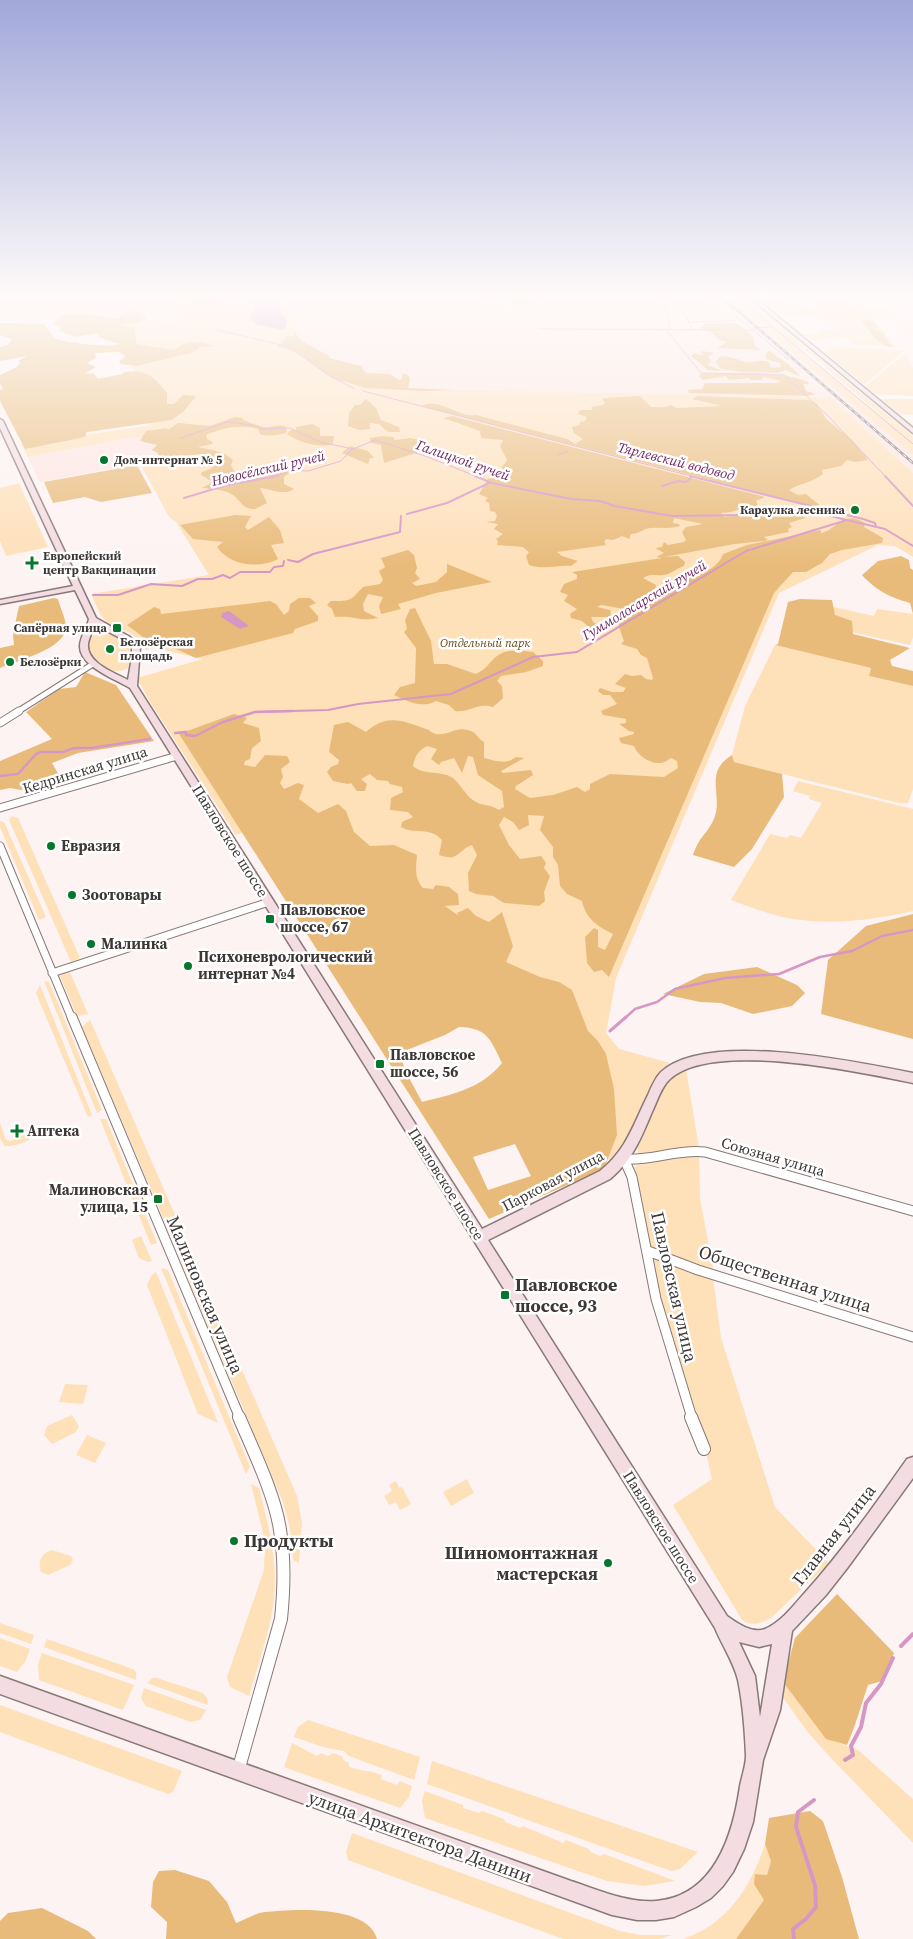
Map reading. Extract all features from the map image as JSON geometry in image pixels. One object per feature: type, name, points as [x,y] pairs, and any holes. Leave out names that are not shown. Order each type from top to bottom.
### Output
[{"type":"main road","points":[[861,387],[913,431]]},
{"type":"main road","points":[[0,422],[93,619],[128,639],[136,648],[137,660],[132,686]]},
{"type":"main road","points":[[0,602],[78,587]]},
{"type":"main road","points":[[93,619],[84,650],[93,664],[114,674],[134,668]]},
{"type":"main road","points":[[88,636],[112,630]]},
{"type":"main road","name":"Павловское шоссе","points":[[114,674],[132,686],[177,756],[721,1622],[742,1636],[754,1639],[768,1638],[784,1627]]},
{"type":"main road","name":"Парковая улица","points":[[480,1237],[605,1175],[624,1159],[664,1078],[672,1070],[684,1064],[769,1055],[913,1078]]},
{"type":"main road","name":"Главная улица","points":[[784,1627],[828,1579],[913,1465]]},
{"type":"main road","name":"улица Архитектора Данини","points":[[721,1622],[746,1676],[749,1690],[754,1759]]},
{"type":"main road","name":"улица Архитектора Данини","points":[[0,1685],[571,1892],[620,1907],[653,1911],[680,1906],[692,1900],[722,1873],[735,1850],[742,1830],[754,1759],[769,1720],[778,1650],[784,1627]]},
{"type":"street","points":[[0,723],[93,664]]},
{"type":"street","name":"Кедринская улица","points":[[0,808],[177,756]]},
{"type":"street","name":"Малиновская улица","points":[[0,846],[262,1472],[278,1518],[285,1572],[281,1619],[238,1771]]},
{"type":"street","points":[[52,973],[269,902]]},
{"type":"street","name":"Союзная улица","points":[[624,1159],[640,1162],[677,1153],[705,1152],[913,1211]]},
{"type":"street","name":"Павловская улица","points":[[624,1159],[632,1177],[656,1299],[691,1417],[704,1449]]},
{"type":"street","name":"Общественная улица","points":[[648,1251],[698,1270],[913,1337]]},
{"type":"shaded area","points":[[2,387],[162,387],[167,393],[167,404],[174,404],[183,395],[196,396],[184,411],[172,420],[87,432],[85,437],[25,449],[0,401],[0,390],[3,389]]},
{"type":"shaded area","points":[[364,387],[454,390],[421,391]]},
{"type":"shaded area","points":[[383,387],[819,387],[825,393],[819,387],[841,387],[869,416],[913,455],[913,473],[830,397]]},
{"type":"shaded area","points":[[703,387],[804,387],[806,391],[816,394],[808,396],[689,393],[688,390]]},
{"type":"shaded area","points":[[640,396],[651,407],[671,405],[677,408],[722,406],[692,399],[698,396],[809,400],[817,404],[826,419],[853,441],[868,460],[855,462],[847,460],[841,466],[822,470],[823,474],[819,477],[789,490],[798,495],[806,494],[823,508],[819,508],[422,406],[434,404],[464,414],[476,415],[567,439],[575,444],[583,439],[574,433],[572,427],[580,425],[580,422],[585,421],[587,417],[578,414],[580,410],[593,410],[591,407],[603,405],[605,402],[602,399],[605,398]]},
{"type":"shaded area","points":[[366,399],[376,408],[381,420],[399,427],[400,432],[388,432],[379,424],[370,423],[370,429],[359,430],[348,426],[349,413],[355,405],[360,405]]},
{"type":"shaded area","points":[[452,416],[765,497],[756,501],[758,506],[756,507],[721,513],[724,517],[754,516],[762,513],[792,510],[801,511],[805,518],[789,523],[792,527],[788,529],[789,532],[764,537],[768,540],[765,541],[734,544],[664,557],[678,556],[685,562],[684,566],[664,575],[651,575],[643,578],[656,585],[655,592],[661,594],[667,587],[711,568],[723,554],[747,545],[821,530],[821,533],[831,529],[845,519],[857,519],[865,523],[864,527],[883,538],[882,543],[830,554],[822,563],[806,572],[793,572],[774,593],[609,977],[602,970],[594,972],[587,963],[585,937],[594,928],[598,930],[598,947],[605,950],[613,934],[593,921],[586,913],[582,901],[567,894],[560,886],[558,865],[553,857],[553,847],[540,830],[544,816],[528,815],[529,825],[519,830],[513,822],[504,817],[499,825],[509,845],[520,859],[541,856],[546,863],[544,868],[550,876],[544,892],[545,901],[539,906],[504,903],[493,896],[476,894],[469,891],[468,873],[477,855],[472,845],[457,855],[446,857],[439,855],[442,840],[437,836],[432,833],[401,827],[402,822],[413,817],[408,812],[390,810],[391,798],[403,792],[402,787],[390,784],[388,781],[377,780],[370,774],[361,779],[367,784],[365,791],[357,791],[351,783],[333,781],[327,772],[331,767],[338,764],[339,760],[329,752],[334,725],[348,722],[366,732],[381,722],[395,720],[410,723],[436,734],[462,729],[467,730],[474,733],[484,742],[484,758],[501,762],[516,757],[524,758],[501,771],[503,773],[531,770],[533,775],[516,786],[515,789],[530,798],[553,795],[577,787],[585,792],[590,789],[590,784],[610,774],[664,777],[678,768],[677,761],[671,758],[662,763],[652,762],[641,756],[634,746],[621,743],[619,738],[634,734],[634,732],[619,724],[626,723],[626,719],[603,715],[601,711],[617,704],[610,695],[603,695],[598,691],[600,688],[612,692],[623,692],[626,688],[615,684],[625,674],[632,676],[641,675],[646,679],[652,680],[647,658],[641,655],[637,649],[621,644],[624,641],[619,621],[640,609],[630,610],[601,605],[597,607],[610,610],[611,617],[591,617],[593,622],[599,625],[604,623],[604,628],[590,628],[582,621],[571,618],[570,614],[577,609],[564,601],[568,595],[560,592],[564,584],[577,579],[577,575],[572,572],[662,558],[656,557],[664,553],[655,548],[662,547],[664,542],[668,545],[684,542],[686,540],[682,532],[686,527],[703,524],[674,518],[673,523],[680,526],[646,529],[631,534],[629,539],[622,536],[613,540],[606,539],[604,542],[606,545],[557,552],[562,556],[578,561],[571,566],[545,567],[529,565],[526,556],[529,552],[523,547],[497,545],[498,541],[496,539],[503,534],[494,529],[498,524],[486,522],[495,521],[497,516],[495,512],[490,511],[489,503],[485,501],[488,498],[479,494],[488,479],[499,475],[507,460],[500,446],[503,440],[481,438],[480,431],[443,418]],"holes":[[[427,746],[437,749],[431,759],[439,765],[441,762],[454,758],[462,773],[468,756],[473,757],[478,775],[502,791],[504,807],[499,810],[478,803],[470,798],[453,778],[443,774],[422,771],[413,766],[417,754],[424,748]]]},
{"type":"shaded area","points":[[235,417],[243,418],[243,420],[263,427],[285,426],[287,430],[286,433],[270,436],[260,434],[258,429],[252,428],[238,427],[218,430],[206,435],[207,439],[213,442],[212,444],[198,447],[225,454],[233,460],[231,465],[236,475],[249,475],[273,470],[286,470],[289,473],[284,477],[284,484],[294,489],[281,492],[260,488],[267,503],[255,509],[245,506],[233,495],[226,492],[202,488],[213,482],[201,475],[202,472],[213,468],[204,465],[203,454],[158,459],[158,453],[152,450],[157,445],[140,441],[146,431],[167,428],[168,430],[178,423],[210,426]]},
{"type":"shaded area","points":[[312,424],[320,428],[320,436],[334,436],[333,443],[322,446],[316,445],[303,442],[287,434],[290,430],[296,430],[296,427]]},
{"type":"shaded area","name":"Дом-интернат № 5","points":[[135,437],[159,437],[209,455],[142,467],[140,463],[40,482],[28,457]]},
{"type":"shaded area","points":[[393,437],[395,440],[410,438],[420,440],[423,443],[422,451],[384,463],[381,445],[371,443],[370,438]]},
{"type":"shaded area","points":[[350,446],[368,451],[374,458],[370,458],[368,464],[342,453]]},
{"type":"shaded area","points":[[137,465],[152,493],[101,502],[85,497],[53,503],[44,482]]},
{"type":"shaded area","points":[[235,515],[251,516],[245,527],[248,530],[269,517],[280,530],[284,543],[271,545],[278,559],[254,565],[237,562],[229,558],[217,547],[223,542],[193,539],[180,525]]},
{"type":"shaded area","points":[[408,550],[414,555],[417,568],[415,573],[420,579],[412,583],[416,586],[436,582],[447,572],[447,564],[492,582],[436,593],[398,604],[401,609],[381,614],[379,606],[383,597],[368,594],[363,604],[364,611],[378,618],[335,617],[332,609],[327,605],[331,601],[350,599],[363,587],[380,584],[383,580],[379,571],[385,567],[381,558]]},
{"type":"shaded area","points":[[901,556],[909,560],[910,568],[913,570],[913,614],[910,603],[884,593],[862,575],[878,561]]},
{"type":"shaded area","points":[[54,598],[58,599],[66,626],[64,634],[59,641],[40,653],[0,668],[0,648],[14,645],[13,634],[19,606]]},
{"type":"shaded area","points":[[299,598],[310,598],[316,603],[309,606],[318,616],[318,621],[295,629],[293,633],[196,658],[176,649],[155,646],[127,625],[154,607],[160,609],[161,614],[270,601],[276,604],[284,615],[289,611],[290,604]]},
{"type":"shaded area","points":[[800,599],[832,600],[835,615],[852,621],[853,634],[910,648],[890,660],[892,666],[913,671],[913,686],[869,676],[871,668],[775,645],[778,644],[788,602]]},
{"type":"shaded area","points":[[415,608],[431,641],[434,664],[447,664],[476,674],[501,653],[515,651],[533,652],[543,661],[543,666],[526,672],[501,676],[497,681],[502,686],[503,698],[493,707],[483,706],[465,711],[455,711],[449,705],[436,701],[426,704],[409,702],[394,695],[400,687],[415,683],[416,648],[404,632],[407,629],[405,620],[410,609]]},
{"type":"shaded area","points":[[229,611],[249,626],[240,629],[221,617],[222,613]]},
{"type":"shaded area","points":[[85,672],[116,685],[154,741],[78,753],[52,763],[64,784],[21,790],[10,788],[0,790],[0,761],[52,739],[26,712],[59,689],[76,687]]},
{"type":"shaded area","points":[[234,714],[247,718],[243,723],[259,728],[261,741],[252,748],[250,759],[245,761],[244,765],[255,767],[265,755],[287,756],[290,762],[281,769],[283,777],[280,783],[284,789],[298,783],[304,785],[299,799],[318,813],[338,804],[346,811],[354,832],[370,846],[394,845],[417,855],[417,877],[423,888],[433,889],[436,885],[449,887],[458,894],[459,905],[445,906],[459,916],[457,913],[468,908],[476,916],[489,922],[502,912],[513,946],[506,962],[540,977],[559,982],[572,990],[588,1031],[598,1041],[606,1054],[614,1089],[617,1135],[604,1169],[489,1219],[179,734]],"holes":[[[459,1027],[476,1030],[487,1036],[502,1063],[494,1072],[476,1085],[422,1102],[406,1072],[399,1053],[445,1035]],[[515,1144],[531,1176],[488,1190],[473,1157]]]},
{"type":"shaded area","points":[[732,755],[734,762],[782,774],[784,797],[752,849],[734,867],[693,855],[713,821],[716,812],[716,777],[718,770],[723,762]]},
{"type":"shaded area","points":[[913,914],[913,1039],[821,1014],[828,960],[866,926]]},
{"type":"shaded area","points":[[757,967],[797,985],[805,993],[792,1006],[753,1014],[721,1003],[700,1002],[663,994],[704,974]]},
{"type":"shaded area","points":[[837,1594],[894,1653],[882,1681],[868,1685],[847,1745],[826,1739],[783,1682],[795,1638]]},
{"type":"shaded area","points":[[810,1811],[823,1821],[842,1877],[859,1939],[736,1939],[764,1900],[754,1884],[755,1874],[767,1875],[771,1861],[765,1844],[769,1818]]},
{"type":"shaded area","points":[[175,1870],[209,1881],[227,1902],[236,1923],[265,1912],[293,1910],[328,1911],[345,1914],[360,1920],[371,1928],[377,1939],[166,1939],[167,1922],[151,1907],[153,1882],[159,1871]]},
{"type":"shaded area","points":[[42,1908],[88,1931],[96,1939],[0,1939],[0,1921],[8,1913]]},
{"type":"green space","name":"Отдельный парк","points":[[108,387],[383,387],[830,397],[913,473],[913,557],[895,546],[878,545],[779,593],[616,978],[606,1033],[619,1049],[670,1063],[652,1087],[626,1142],[609,1163],[601,1073],[298,813],[236,835],[150,702],[137,678],[203,659],[153,648],[146,650],[141,642],[130,633],[109,623],[102,616],[91,594],[209,575],[176,522],[169,517],[142,467],[208,455],[159,437],[135,437],[28,457],[21,444],[146,426],[153,422]]},
{"type":"green space","points":[[834,387],[845,387],[901,433],[849,387],[854,387],[913,436],[913,455]]},
{"type":"green space","points":[[868,387],[913,387],[913,396],[875,394]]},
{"type":"green space","points":[[881,399],[913,399],[913,415],[900,414]]},
{"type":"green space","points":[[19,483],[48,547],[6,556],[0,541],[0,488]]},
{"type":"green space","points":[[816,603],[874,616],[877,609],[913,614],[913,637],[910,645],[806,622]]},
{"type":"green space","points":[[104,632],[114,634],[130,647],[134,657],[130,667],[119,671],[109,670],[93,658],[89,650],[89,643],[93,636]]},
{"type":"green space","points":[[775,645],[871,668],[869,676],[913,686],[913,789],[908,803],[899,803],[734,762],[732,755],[745,706]]},
{"type":"green space","points":[[798,781],[913,809],[913,911],[862,920],[809,921],[775,915],[731,900],[770,834],[787,838],[790,835],[801,838],[822,803],[809,799],[810,796],[793,791]]},
{"type":"green space","points":[[12,816],[18,818],[80,958],[71,962],[9,820]]},
{"type":"green space","points":[[0,821],[4,822],[46,917],[39,920],[0,827]]},
{"type":"green space","points":[[69,970],[88,1014],[77,1016],[60,976]]},
{"type":"green space","points":[[44,981],[49,982],[102,1110],[97,1113]]},
{"type":"green space","points":[[40,985],[92,1115],[88,1117],[36,993]]},
{"type":"green space","points":[[90,1020],[182,1231],[171,1237],[82,1027]]},
{"type":"green space","points":[[686,1069],[699,1148],[639,1156],[637,1146],[668,1080]]},
{"type":"green space","points":[[100,1119],[106,1119],[157,1243],[151,1245]]},
{"type":"green space","points":[[0,1123],[6,1140],[10,1141],[36,1130],[37,1133],[31,1139],[22,1143],[5,1146],[0,1138]]},
{"type":"green space","points":[[699,1154],[700,1198],[714,1274],[651,1248],[633,1172],[634,1167],[638,1165],[681,1155]]},
{"type":"green space","points":[[141,1236],[152,1261],[148,1262],[139,1258],[132,1240]]},
{"type":"green space","points":[[192,1255],[297,1496],[302,1523],[299,1563],[293,1560],[290,1528],[283,1502],[182,1264],[186,1258]]},
{"type":"green space","points":[[651,1255],[713,1278],[721,1338],[775,1507],[829,1563],[771,1618],[760,1623],[753,1624],[742,1620],[673,1505],[712,1479],[707,1457],[708,1449],[704,1445],[658,1293]]},
{"type":"green space","points":[[161,1268],[168,1270],[250,1467],[246,1474]]},
{"type":"green space","points":[[156,1272],[218,1423],[198,1414],[147,1285],[151,1276]]},
{"type":"green space","points":[[65,1384],[88,1385],[83,1404],[59,1402]]},
{"type":"green space","points":[[72,1415],[79,1426],[76,1432],[52,1444],[44,1435],[47,1426]]},
{"type":"green space","points":[[87,1435],[106,1443],[95,1463],[76,1455]]},
{"type":"green space","points":[[467,1479],[474,1493],[451,1506],[443,1492]]},
{"type":"green space","points":[[396,1481],[399,1488],[402,1487],[411,1504],[400,1510],[396,1502],[389,1505],[384,1496],[392,1491],[389,1485]]},
{"type":"green space","points":[[251,1484],[259,1488],[266,1515],[275,1571],[275,1585],[270,1624],[249,1696],[230,1687],[227,1677],[264,1570],[265,1541]]},
{"type":"green space","points":[[52,1550],[71,1556],[73,1560],[70,1565],[48,1575],[41,1572],[40,1561],[46,1553]]},
{"type":"green space","points":[[0,1623],[34,1635],[31,1644],[0,1633]]},
{"type":"green space","points":[[0,1638],[30,1649],[26,1660],[17,1672],[0,1666]]},
{"type":"green space","points":[[47,1639],[133,1669],[136,1672],[136,1680],[44,1647]]},
{"type":"green space","points":[[42,1653],[134,1685],[123,1710],[39,1680],[38,1664]]},
{"type":"green space","points":[[152,1678],[203,1693],[207,1698],[208,1705],[147,1683]]},
{"type":"green space","points":[[783,1682],[826,1738],[858,1750],[913,1799],[913,1843],[806,1730],[782,1696]]},
{"type":"green space","points":[[144,1688],[206,1710],[200,1720],[191,1722],[146,1706],[141,1698]]},
{"type":"green space","points":[[0,1705],[182,1771],[173,1792],[168,1794],[0,1732]]},
{"type":"green space","points":[[308,1720],[420,1757],[414,1780],[349,1756],[344,1751],[326,1748],[294,1737],[298,1727]]},
{"type":"green space","points":[[292,1743],[317,1756],[321,1753],[328,1756],[333,1753],[342,1756],[344,1761],[349,1763],[349,1767],[382,1775],[381,1779],[397,1785],[400,1781],[412,1786],[409,1797],[400,1808],[284,1767]]},
{"type":"green space","points":[[432,1761],[698,1852],[680,1869],[671,1871],[427,1784]]},
{"type":"green space","points":[[425,1791],[463,1805],[463,1808],[479,1813],[482,1811],[504,1819],[505,1822],[520,1828],[523,1826],[563,1843],[566,1840],[589,1849],[600,1856],[604,1854],[675,1881],[644,1886],[607,1881],[425,1818],[422,1801]]},
{"type":"green space","points":[[352,1833],[620,1931],[640,1935],[672,1935],[660,1939],[563,1939],[348,1860],[346,1852]]},
{"type":"green space","points":[[765,1844],[771,1861],[767,1875],[755,1874],[765,1900],[736,1939],[684,1939],[700,1932],[713,1923],[736,1902],[753,1875]]},
{"type":"waterway","points":[[797,387],[828,416],[886,477]]},
{"type":"waterway","points":[[845,387],[913,444]]},
{"type":"waterway","name":"Тярлевский водовод","points":[[363,391],[695,477]]},
{"type":"waterway","name":"Галицкой ручей","points":[[181,438],[227,422],[259,426],[260,429],[290,428],[320,442],[353,449]]},
{"type":"waterway","name":"Галицкой ручей","points":[[271,477],[292,470],[308,471],[341,461],[351,450],[375,440],[425,456],[478,477]]},
{"type":"waterway","points":[[558,455],[568,451]]},
{"type":"waterway","name":"Новосёлский ручей","points":[[184,498],[227,485],[278,476]]},
{"type":"waterway","name":"Галицкой ручей","points":[[475,476],[492,483],[571,499],[600,501],[615,506],[672,516],[750,515],[776,511],[820,513],[846,520]]},
{"type":"waterway","name":"Тярлевский водовод","points":[[690,476],[863,519],[875,523],[876,526]]},
{"type":"waterway","points":[[885,476],[913,506]]},
{"type":"waterway","points":[[662,486],[678,481],[686,482],[692,477]]},
{"type":"waterway","points":[[407,514],[447,503],[489,483]]},
{"type":"waterway","points":[[288,560],[298,562],[313,554],[400,532],[401,516]]},
{"type":"waterway","name":"Гуммолосарский ручей","points":[[254,712],[328,710],[358,704],[451,694],[533,657],[577,652],[746,551],[847,520],[885,529],[913,546]]},
{"type":"waterway","points":[[93,595],[118,595],[151,584],[182,586],[198,579],[212,579],[223,575],[230,578],[240,572],[270,572],[274,567],[283,566],[284,561]]},
{"type":"waterway","name":"Гуммолосарский ручей","points":[[175,733],[186,732],[186,735],[195,736],[223,722],[255,712],[292,711]]},
{"type":"waterway","name":"Гуммолосарский ручей","points":[[0,776],[18,774],[36,754],[41,752],[63,752],[74,748],[91,748],[150,739]]},
{"type":"waterway","points":[[624,1019],[635,1009],[657,1002],[675,989],[725,978],[779,974],[820,957],[852,951],[882,936],[913,930]]},
{"type":"waterway","points":[[610,1031],[626,1017]]},
{"type":"waterway","points":[[901,1646],[913,1634]]},
{"type":"waterway","points":[[845,1760],[853,1755],[851,1746],[861,1727],[866,1703],[881,1684],[893,1658]]},
{"type":"waterway","points":[[794,1939],[793,1929],[806,1919],[816,1907],[815,1885],[796,1827],[798,1812],[814,1800]]},
{"type":"railway","points":[[826,387],[913,463]]},
{"type":"place","name":"Дом-интернат № 5","points":[[104,460]]},
{"type":"place","name":"Караулка лесника","points":[[855,510]]},
{"type":"place","name":"Европейский центр Вакцинации","points":[[32,563]]},
{"type":"place","name":"Сапёрная улица","points":[[117,628]]},
{"type":"place","name":"Белозёрская площадь","points":[[110,649]]},
{"type":"place","name":"Белозёрки","points":[[10,662]]},
{"type":"place","name":"Евразия","points":[[51,846]]},
{"type":"place","name":"Зоотовары","points":[[72,895]]},
{"type":"place","name":"Павловское шоссе, 67","points":[[270,919]]},
{"type":"place","name":"Малинка","points":[[91,944]]},
{"type":"place","name":"Психоневрологический интернат №4","points":[[188,966]]},
{"type":"place","name":"Павловское шоссе, 56","points":[[380,1064]]},
{"type":"place","name":"Аптека","points":[[17,1131]]},
{"type":"place","name":"Малиновская улица, 15","points":[[158,1199]]},
{"type":"place","name":"Павловское шоссе, 93","points":[[505,1295]]},
{"type":"place","name":"Продукты","points":[[234,1541]]},
{"type":"place","name":"Шиномонтажная мастерская","points":[[608,1563]]}]
